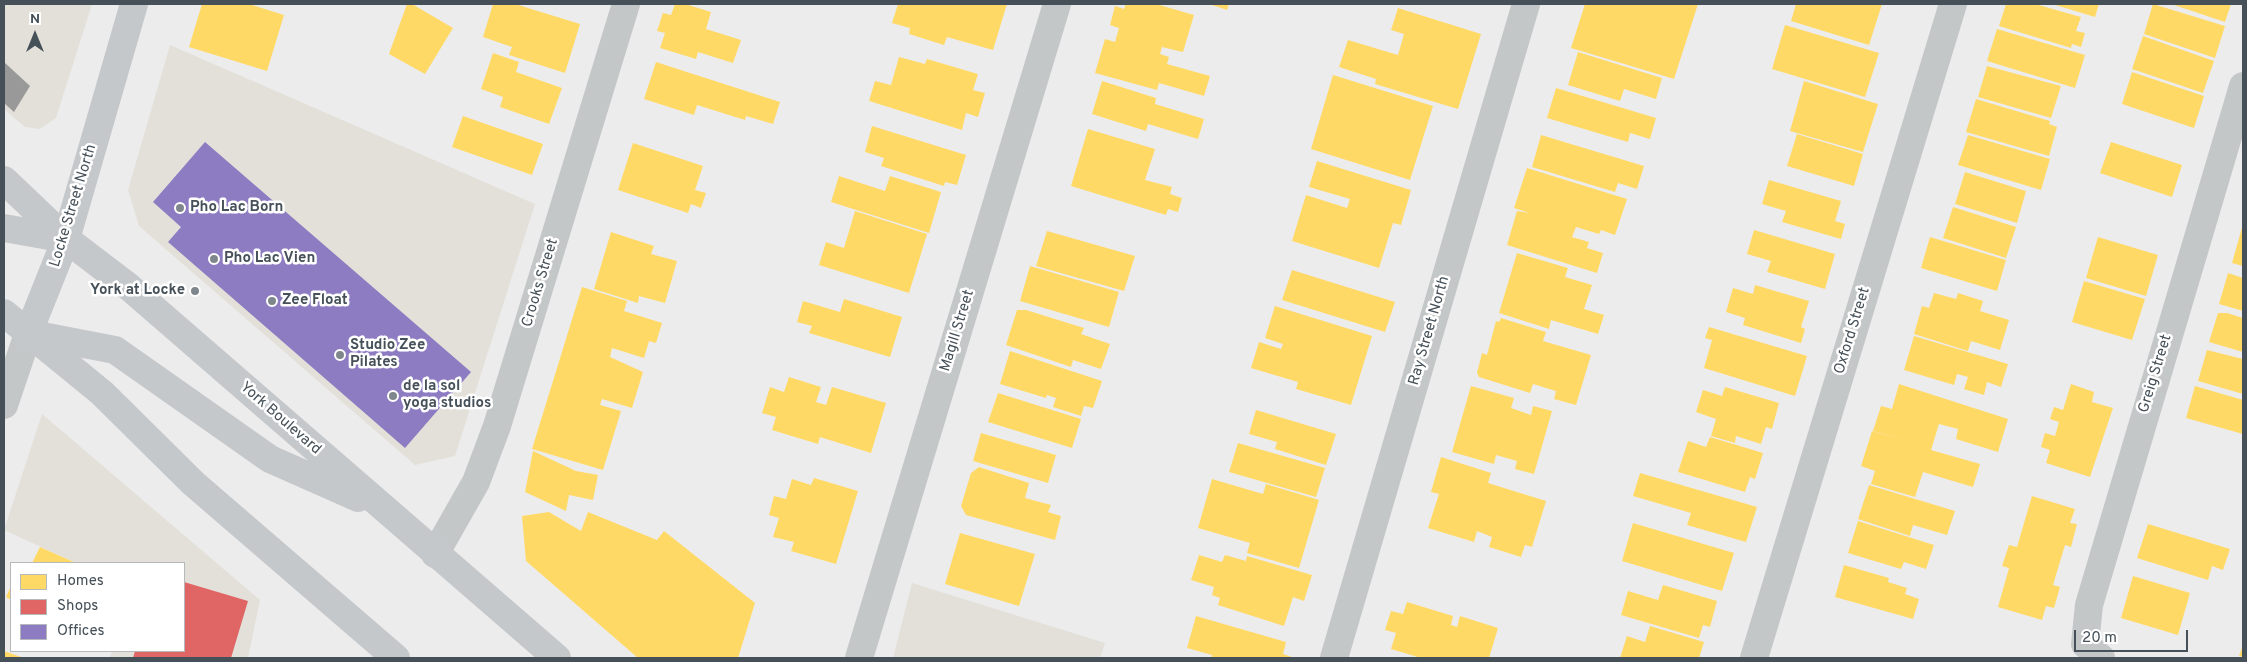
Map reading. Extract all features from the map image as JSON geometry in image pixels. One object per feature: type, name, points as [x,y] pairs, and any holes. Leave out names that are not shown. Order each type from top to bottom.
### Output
[{"type":"main road","name":"Locke Street North","points":[[28,334],[66,239],[134,4]]},
{"type":"main road","name":"York Boulevard","points":[[4,180],[66,239],[129,287],[557,658]]},
{"type":"main road","points":[[4,228],[66,239]]},
{"type":"main road","points":[[4,313],[102,393],[193,483],[396,658]]},
{"type":"main road","points":[[28,334],[115,350],[270,458],[384,509]]},
{"type":"street","name":"Crooks Street","points":[[435,554],[476,482],[497,426],[626,4]]},
{"type":"street","name":"Magill Street","points":[[859,658],[1058,4]]},
{"type":"street","name":"Ray Street North","points":[[1334,658],[1526,4]]},
{"type":"street","name":"Oxford Street","points":[[1754,658],[1952,4]]},
{"type":"street","name":"Greig Street","points":[[2101,658],[2085,644],[2089,605],[2243,86]]},
{"type":"street","name":"Locke Street North","points":[[4,405],[28,334]]},
{"type":"shaded area","points":[[4,4],[92,4],[56,118],[40,129],[25,127],[4,109]]},
{"type":"shaded area","points":[[170,45],[535,204],[455,456],[415,465],[139,226],[128,190]]},
{"type":"shaded area","points":[[42,414],[260,600],[248,658],[110,658],[112,652],[185,652],[185,562],[74,562],[4,530]]},
{"type":"shaded area","points":[[912,583],[1105,643],[1100,658],[893,658]]},
{"type":"building: Homes","points":[[202,4],[249,4],[284,15],[267,71],[189,47]]},
{"type":"building: Homes","points":[[407,4],[412,4],[453,28],[425,74],[389,54]]},
{"type":"building: Homes","points":[[493,4],[515,4],[580,24],[565,73],[509,55],[512,47],[483,37]]},
{"type":"building: Homes","points":[[675,4],[685,4],[711,12],[706,29],[741,40],[733,63],[698,52],[696,59],[660,48],[665,33],[657,31],[663,13],[671,15]]},
{"type":"building: Homes","points":[[898,4],[1007,4],[993,50],[947,37],[944,45],[909,34],[910,28],[892,23]]},
{"type":"building: Homes","points":[[1126,4],[1156,4],[1194,15],[1183,52],[1162,47],[1160,54],[1169,57],[1167,64],[1210,76],[1204,96],[1159,83],[1157,90],[1095,73],[1105,39],[1115,42],[1119,28],[1110,25],[1115,6],[1124,9]]},
{"type":"building: Homes","points":[[1209,4],[1229,4],[1227,10]]},
{"type":"building: Homes","points":[[1585,4],[1698,4],[1674,79],[1571,48]]},
{"type":"building: Homes","points":[[1796,4],[1882,4],[1869,45],[1791,21]]},
{"type":"building: Homes","points":[[2006,4],[2035,4],[2081,17],[2076,31],[2085,33],[2081,47],[2072,44],[2071,48],[1999,26]]},
{"type":"building: Homes","points":[[2052,4],[2099,4],[2095,17]]},
{"type":"building: Homes","points":[[2153,4],[2225,26],[2215,58],[2144,34]]},
{"type":"building: Homes","points":[[2171,4],[2231,4],[2225,22]]},
{"type":"building: Homes","points":[[1398,8],[1481,34],[1458,109],[1375,84],[1376,79],[1339,67],[1348,40],[1398,55],[1404,34],[1391,30]]},
{"type":"building: Homes","points":[[1785,25],[1879,53],[1865,97],[1772,69]]},
{"type":"building: Homes","points":[[1997,29],[2085,55],[2075,88],[1987,61]]},
{"type":"building: Homes","points":[[2143,36],[2214,61],[2203,93],[2132,69]]},
{"type":"building: Homes","points":[[1578,52],[1662,78],[1656,99],[1624,89],[1620,101],[1568,85]]},
{"type":"building: Homes","points":[[493,53],[519,62],[516,72],[562,88],[549,124],[500,107],[503,97],[481,89]]},
{"type":"building: Homes","points":[[899,57],[925,64],[927,59],[978,74],[973,90],[985,93],[978,117],[966,113],[962,130],[869,101],[875,81],[891,85]]},
{"type":"building: Homes","points":[[656,62],[780,102],[773,124],[746,116],[745,120],[697,105],[694,115],[644,99]]},
{"type":"building: Homes","points":[[1987,66],[2061,86],[2051,118],[1978,97]]},
{"type":"building: Homes","points":[[2132,72],[2204,96],[2194,128],[2122,104]]},
{"type":"building: Homes","points":[[1333,75],[1433,106],[1410,180],[1311,149]]},
{"type":"building: Homes","points":[[1102,81],[1156,98],[1155,104],[1204,119],[1198,139],[1148,124],[1146,131],[1092,114]]},
{"type":"building: Homes","points":[[1804,81],[1878,104],[1863,152],[1790,131]]},
{"type":"building: Homes","points":[[1556,88],[1656,118],[1650,139],[1630,133],[1628,142],[1547,118]]},
{"type":"building: Homes","points":[[1976,99],[2050,121],[2049,124],[2057,127],[2049,156],[1966,132]]},
{"type":"building: Homes","points":[[463,116],[543,144],[532,175],[452,147]]},
{"type":"building: Homes","points":[[872,126],[966,155],[957,185],[945,182],[944,186],[881,166],[884,158],[865,152]]},
{"type":"building: Homes","points":[[1088,129],[1155,149],[1145,180],[1172,187],[1170,194],[1182,198],[1178,212],[1168,209],[1166,215],[1071,186]]},
{"type":"building: Homes","points":[[1797,134],[1863,154],[1854,186],[1787,166]]},
{"type":"building: Homes","points":[[1541,135],[1644,166],[1637,189],[1618,183],[1615,192],[1532,167]]},
{"type":"building: Homes","points":[[1968,135],[2050,159],[2041,190],[1958,165]]},
{"type":"building: Homes","points":[[2111,142],[2182,165],[2172,197],[2100,173]]},
{"type":"building: Homes","points":[[633,143],[703,166],[695,190],[706,193],[701,208],[691,204],[688,213],[618,190]]},
{"type":"building: Homes","points":[[1317,161],[1411,190],[1401,225],[1393,223],[1379,268],[1292,241],[1306,195],[1347,208],[1350,199],[1309,187]]},
{"type":"building: Homes","points":[[1527,168],[1627,199],[1615,235],[1601,230],[1599,234],[1576,227],[1572,237],[1589,242],[1587,248],[1603,253],[1597,273],[1507,245],[1517,211],[1530,213],[1514,208]]},
{"type":"building: Homes","points":[[1965,172],[2026,191],[2017,223],[1955,204]]},
{"type":"building: Homes","points":[[839,176],[885,191],[890,176],[941,192],[929,233],[831,202]]},
{"type":"building: Homes","points":[[1769,180],[1841,201],[1835,221],[1845,224],[1841,239],[1782,222],[1786,211],[1762,204]]},
{"type":"building: Homes","points":[[1953,207],[2016,227],[2006,258],[1943,238]]},
{"type":"building: Homes","points":[[855,211],[927,234],[909,293],[819,265],[826,242],[844,248]]},
{"type":"building: Homes","points":[[2243,224],[2243,266],[2232,263]]},
{"type":"building: Homes","points":[[1754,230],[1835,254],[1825,289],[1767,272],[1771,261],[1747,254]]},
{"type":"building: Homes","points":[[1047,231],[1135,256],[1124,291],[1036,266]]},
{"type":"building: Homes","points":[[611,232],[654,246],[651,254],[677,261],[665,303],[639,296],[638,303],[594,289]]},
{"type":"building: Homes","points":[[1930,237],[2006,260],[1997,291],[1921,268]]},
{"type":"building: Homes","points":[[2098,237],[2158,255],[2146,296],[2086,278]]},
{"type":"building: Homes","points":[[1517,253],[1568,268],[1565,277],[1592,285],[1584,309],[1604,315],[1598,334],[1551,320],[1549,329],[1499,313]]},
{"type":"building: Homes","points":[[1030,266],[1119,292],[1109,327],[1020,301]]},
{"type":"building: Homes","points":[[1292,270],[1395,302],[1385,332],[1282,300]]},
{"type":"building: Homes","points":[[2228,273],[2243,278],[2243,311],[2219,304]]},
{"type":"building: Homes","points":[[2084,281],[2145,299],[2132,340],[2072,322]]},
{"type":"building: Homes","points":[[1755,285],[1809,301],[1801,327],[1805,329],[1801,343],[1743,325],[1745,318],[1726,312],[1733,288],[1753,294]]},
{"type":"building: Homes","points":[[582,287],[627,301],[624,311],[662,323],[656,343],[649,341],[644,358],[612,348],[610,357],[643,372],[632,408],[602,399],[600,405],[621,411],[603,470],[532,449]]},
{"type":"building: Homes","points":[[1934,293],[1956,299],[1958,293],[1983,301],[1980,311],[2009,320],[2000,350],[1971,341],[1968,351],[1914,334],[1922,306],[1929,308]]},
{"type":"building: Homes","points":[[844,299],[902,317],[890,357],[809,333],[812,326],[797,322],[803,301],[840,312]]},
{"type":"building: Homes","points":[[1275,306],[1372,336],[1351,405],[1296,389],[1298,382],[1251,368],[1259,342],[1281,349],[1283,344],[1265,338]]},
{"type":"building: Homes","points":[[1017,310],[1026,310],[1084,328],[1081,334],[1110,344],[1101,369],[1073,360],[1071,367],[1006,345]]},
{"type":"building: Homes","points":[[2218,313],[2227,313],[2243,318],[2243,352],[2209,342]]},
{"type":"building: Homes","points":[[1501,318],[1546,332],[1543,341],[1591,355],[1576,405],[1554,399],[1556,391],[1533,384],[1530,393],[1479,377],[1477,373],[1482,353],[1487,355],[1496,321],[1499,322]]},
{"type":"building: Homes","points":[[1709,327],[1807,356],[1795,396],[1704,368],[1712,340],[1705,338]]},
{"type":"building: Homes","points":[[1914,336],[2008,364],[2001,387],[1987,382],[1984,395],[1964,389],[1968,377],[1957,374],[1954,385],[1904,370]]},
{"type":"building: Homes","points":[[2207,350],[2243,359],[2243,394],[2198,381]]},
{"type":"building: Homes","points":[[1010,351],[1102,381],[1093,408],[1084,406],[1081,416],[1053,407],[1056,398],[1047,395],[1046,398],[1000,384]]},
{"type":"building: Homes","points":[[789,377],[821,387],[816,402],[826,405],[832,387],[886,403],[871,453],[820,437],[818,444],[772,430],[776,417],[762,413],[770,387],[784,392]]},
{"type":"building: Homes","points":[[1899,384],[2008,419],[1998,452],[1956,439],[1958,429],[1939,424],[1931,450],[1980,464],[1973,487],[1923,472],[1915,497],[1871,484],[1875,471],[1861,466],[1872,431],[1907,441],[1873,431],[1881,406],[1892,409]]},
{"type":"building: Homes","points":[[2071,384],[2094,392],[2092,402],[2113,408],[2090,477],[2046,463],[2050,450],[2041,447],[2045,433],[2055,436],[2059,422],[2050,419],[2054,407],[2063,410]]},
{"type":"building: Homes","points":[[1471,386],[1514,398],[1511,408],[1531,415],[1533,406],[1552,411],[1534,474],[1515,469],[1517,461],[1496,455],[1494,464],[1452,452]]},
{"type":"building: Homes","points":[[2195,386],[2243,400],[2243,434],[2186,418]]},
{"type":"building: Homes","points":[[1725,387],[1779,403],[1772,429],[1766,427],[1761,444],[1736,436],[1735,443],[1711,436],[1716,419],[1696,412],[1703,390],[1722,396]]},
{"type":"building: Homes","points":[[998,393],[1081,419],[1072,448],[988,422]]},
{"type":"building: Homes","points":[[1256,410],[1336,434],[1326,465],[1275,449],[1277,442],[1249,434]]},
{"type":"building: Homes","points":[[981,433],[1056,455],[1048,483],[973,461]]},
{"type":"building: Homes","points":[[1710,437],[1763,453],[1755,479],[1750,477],[1745,492],[1678,472],[1688,441],[1706,447]]},
{"type":"building: Homes","points":[[1238,443],[1325,468],[1316,497],[1229,472]]},
{"type":"building: Homes","points":[[533,451],[576,471],[598,475],[593,500],[569,495],[566,511],[525,492]]},
{"type":"building: Homes","points":[[1441,457],[1491,473],[1488,483],[1546,501],[1532,547],[1525,545],[1521,557],[1489,547],[1492,537],[1477,531],[1474,542],[1428,528],[1439,494],[1431,492]]},
{"type":"building: Homes","points":[[979,467],[1029,483],[1025,498],[1051,505],[1048,512],[1061,516],[1055,540],[966,515],[961,506],[971,473]]},
{"type":"building: Homes","points":[[1640,473],[1757,507],[1746,542],[1687,525],[1691,513],[1633,496]]},
{"type":"building: Homes","points":[[814,478],[858,491],[836,564],[791,551],[794,542],[773,537],[779,518],[769,515],[774,496],[786,499],[792,479],[811,485]]},
{"type":"building: Homes","points":[[1212,479],[1263,494],[1266,484],[1319,500],[1299,568],[1247,553],[1250,543],[1198,528]]},
{"type":"building: Homes","points":[[1869,485],[1955,511],[1947,535],[1913,525],[1910,536],[1858,519]]},
{"type":"building: Homes","points":[[2032,496],[2075,509],[2070,523],[2077,524],[2071,547],[2065,545],[2053,585],[2060,587],[2054,608],[2046,606],[2042,620],[1998,607],[2009,568],[2002,566],[2009,545],[2017,547]]},
{"type":"building: Homes","points":[[549,512],[581,531],[588,512],[657,540],[664,531],[755,603],[738,658],[638,658],[526,561],[522,516]]},
{"type":"building: Homes","points":[[1858,521],[1934,545],[1926,569],[1904,562],[1901,569],[1848,553]]},
{"type":"building: Homes","points":[[1633,523],[1734,553],[1722,591],[1622,561]]},
{"type":"building: Homes","points":[[2148,524],[2230,549],[2223,570],[2212,566],[2208,580],[2137,558]]},
{"type":"building: Homes","points":[[960,533],[1035,554],[1019,606],[945,584]]},
{"type":"building: Homes","points":[[40,547],[74,562],[32,562]]},
{"type":"building: Homes","points":[[1199,555],[1222,562],[1225,555],[1246,561],[1247,556],[1312,575],[1304,601],[1293,597],[1284,626],[1218,605],[1220,598],[1212,595],[1214,587],[1191,580]]},
{"type":"building: Homes","points":[[1844,565],[1889,578],[1888,582],[1907,588],[1905,594],[1919,599],[1913,619],[1835,597]]},
{"type":"building: Homes","points":[[2133,576],[2190,593],[2178,635],[2121,618]]},
{"type":"building: Homes","points":[[1663,585],[1717,601],[1710,627],[1703,625],[1699,638],[1621,615],[1628,591],[1658,600]]},
{"type":"building: Homes","points":[[10,588],[10,599],[6,597]]},
{"type":"building: Homes","points":[[1407,602],[1453,616],[1451,625],[1457,627],[1460,616],[1498,628],[1489,658],[1421,658],[1391,649],[1396,633],[1385,630],[1391,611],[1403,614]]},
{"type":"building: Homes","points":[[1196,616],[1286,642],[1283,654],[1295,658],[1211,658],[1212,655],[1187,648]]},
{"type":"building: Homes","points":[[1650,626],[1704,642],[1699,658],[1620,658],[1627,636],[1645,642]]},
{"type":"building: Homes","points":[[2243,645],[2243,657],[2239,656]]},
{"type":"building: Homes","points":[[4,651],[24,658],[4,658]]},
{"type":"building: Shops","points":[[185,582],[248,601],[231,658],[133,658],[135,652],[185,652]]},
{"type":"building: Offices","points":[[205,142],[471,372],[405,448],[168,242],[181,227],[153,202]]},
{"type":"building: Industry","points":[[4,62],[30,86],[14,112],[4,103]]},
{"type":"place","name":"Pho Lac Born","points":[[180,208]]},
{"type":"place","name":"Pho Lac Vien","points":[[214,259]]},
{"type":"place","name":"York at Locke","points":[[195,291]]},
{"type":"place","name":"Zee Float","points":[[272,301]]},
{"type":"place","name":"Studio Zee Pilates","points":[[340,355]]},
{"type":"place","name":"de la sol yoga studios","points":[[393,396]]}]
